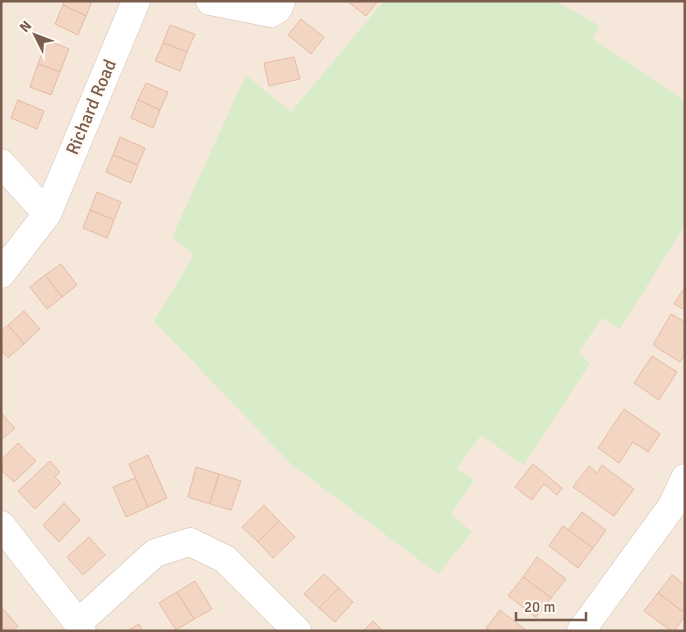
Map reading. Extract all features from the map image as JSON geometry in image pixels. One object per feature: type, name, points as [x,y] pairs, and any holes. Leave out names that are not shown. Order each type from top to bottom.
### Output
[{"type":"street","name":"Richard Road","points":[[1,274],[46,214],[136,1]]},
{"type":"street","points":[[210,1],[271,13],[278,9],[282,1]]},
{"type":"street","points":[[1,163],[46,214]]},
{"type":"street","points":[[581,631],[672,506],[685,478]]},
{"type":"street","points":[[1,525],[80,627],[155,553],[190,542],[225,559],[298,631]]},
{"type":"shaded area","points":[[1,1],[685,1],[685,631],[1,631]]},
{"type":"green space","points":[[384,1],[556,1],[600,26],[592,38],[685,101],[685,225],[620,329],[602,318],[578,353],[590,363],[524,465],[481,435],[457,469],[474,481],[451,514],[472,532],[438,574],[291,464],[154,321],[194,255],[172,237],[246,75],[291,112]]},
{"type":"building","points":[[64,1],[92,1],[86,16],[63,5]]},
{"type":"building","points":[[347,1],[378,1],[366,16]]},
{"type":"building","points":[[63,5],[86,16],[78,35],[55,24]]},
{"type":"building","points":[[301,19],[324,37],[311,54],[288,35]]},
{"type":"building","points":[[170,25],[195,34],[187,52],[163,43]]},
{"type":"building","points":[[47,40],[69,49],[60,72],[38,64]]},
{"type":"building","points":[[163,43],[187,52],[180,71],[155,61]]},
{"type":"building","points":[[294,57],[300,79],[269,86],[264,63]]},
{"type":"building","points":[[38,64],[60,72],[51,95],[30,87]]},
{"type":"building","points":[[146,83],[168,92],[160,110],[138,100]]},
{"type":"building","points":[[18,100],[44,111],[37,129],[11,118]]},
{"type":"building","points":[[138,100],[160,110],[153,128],[131,118]]},
{"type":"building","points":[[120,137],[145,148],[138,165],[113,155]]},
{"type":"building","points":[[113,155],[138,165],[131,183],[106,172]]},
{"type":"building","points":[[97,192],[121,202],[114,220],[90,210]]},
{"type":"building","points":[[90,210],[114,220],[107,238],[83,228]]},
{"type":"building","points":[[61,264],[77,285],[62,297],[45,275]]},
{"type":"building","points":[[45,275],[62,297],[47,309],[30,287]]},
{"type":"building","points":[[685,287],[685,310],[674,304]]},
{"type":"building","points":[[24,311],[40,329],[24,344],[8,325]]},
{"type":"building","points":[[671,314],[685,322],[685,354],[680,362],[653,345]]},
{"type":"building","points":[[8,325],[24,344],[8,358],[1,350],[1,331]]},
{"type":"building","points":[[652,356],[677,372],[659,400],[634,383]]},
{"type":"building","points":[[624,409],[660,434],[648,452],[633,442],[619,463],[598,448]]},
{"type":"building","points":[[1,413],[15,428],[1,440]]},
{"type":"building","points":[[18,443],[36,461],[14,482],[1,470],[1,460]]},
{"type":"building","points":[[148,455],[167,498],[148,507],[129,464]]},
{"type":"building","points":[[50,461],[60,472],[55,477],[61,483],[35,509],[18,491]]},
{"type":"building","points":[[533,464],[562,488],[557,495],[544,484],[532,500],[515,487]]},
{"type":"building","points":[[602,465],[634,489],[614,516],[573,487],[589,466],[597,473]]},
{"type":"building","points":[[196,467],[219,474],[210,504],[188,497]]},
{"type":"building","points":[[219,474],[241,481],[231,510],[210,504]]},
{"type":"building","points":[[135,478],[148,507],[126,517],[113,487]]},
{"type":"building","points":[[64,503],[80,520],[59,542],[43,525]]},
{"type":"building","points":[[264,505],[279,521],[258,542],[242,527]]},
{"type":"building","points":[[582,512],[606,530],[593,548],[568,530]]},
{"type":"building","points":[[279,521],[295,537],[273,558],[258,542]]},
{"type":"building","points":[[563,526],[593,548],[578,568],[549,546]]},
{"type":"building","points":[[89,537],[105,555],[83,575],[67,557]]},
{"type":"building","points":[[537,557],[566,579],[551,598],[523,577]]},
{"type":"building","points":[[324,574],[339,588],[319,608],[304,594]]},
{"type":"building","points":[[672,575],[685,585],[685,613],[658,593]]},
{"type":"building","points":[[523,577],[551,598],[536,617],[508,596]]},
{"type":"building","points":[[195,581],[212,609],[194,619],[177,592]]},
{"type":"building","points":[[339,588],[353,602],[335,622],[319,608]]},
{"type":"building","points":[[177,592],[194,619],[176,630],[159,603]]},
{"type":"building","points":[[658,593],[685,613],[685,616],[674,631],[671,631],[644,611]]},
{"type":"building","points":[[2,608],[18,626],[13,631],[1,631]]},
{"type":"building","points":[[500,610],[527,631],[490,631],[486,628]]},
{"type":"building","points":[[373,621],[383,631],[363,631]]},
{"type":"building","points":[[139,624],[143,631],[127,631]]}]
